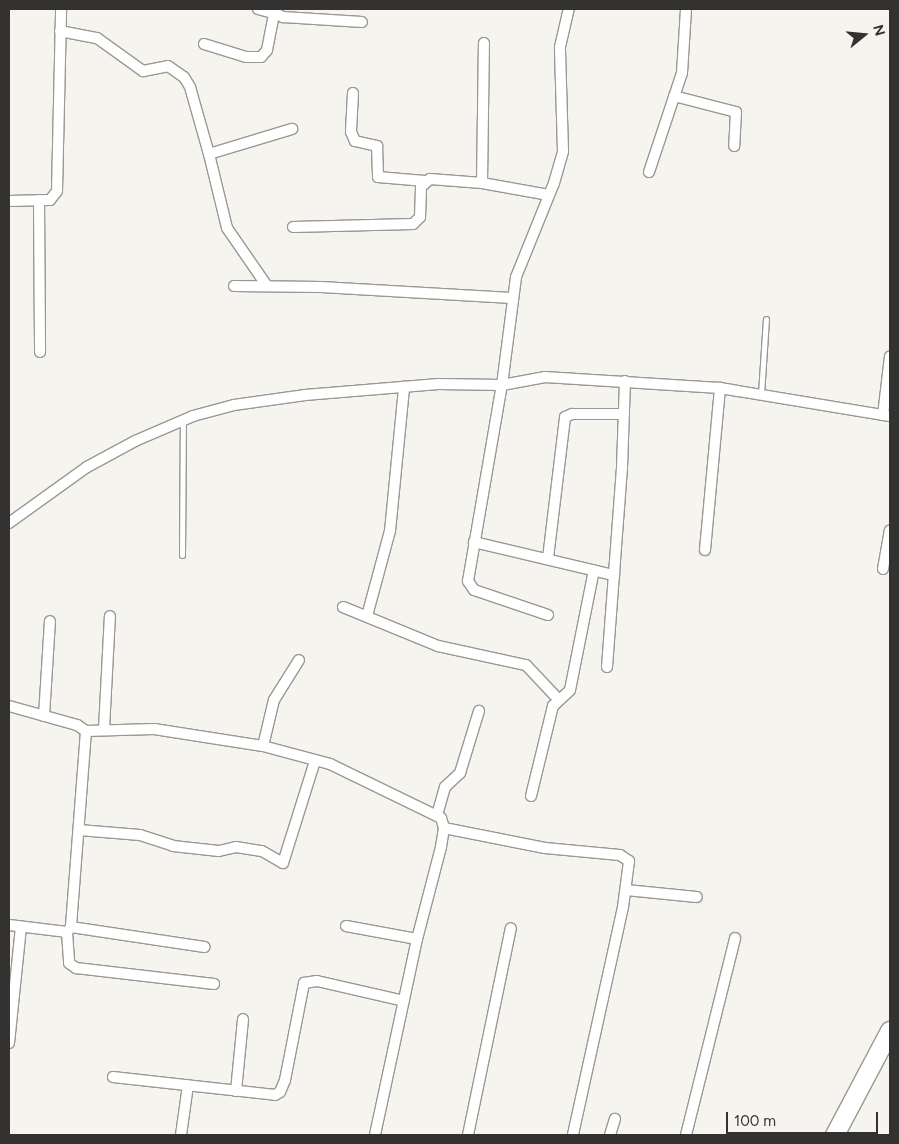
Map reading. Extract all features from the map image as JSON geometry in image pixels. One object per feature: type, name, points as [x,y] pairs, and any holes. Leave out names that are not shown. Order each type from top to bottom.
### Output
[{"type":"highway","points":[[836,1135],[890,1030]]},
{"type":"street","points":[[9,201],[52,199],[57,192],[61,9]]},
{"type":"street","points":[[258,9],[362,22]]},
{"type":"street","points":[[548,615],[470,588],[468,575],[502,385],[516,277],[549,195],[563,151],[560,47],[569,9]]},
{"type":"street","points":[[649,172],[682,73],[686,9]]},
{"type":"street","points":[[204,44],[246,57],[261,57],[267,50],[275,12]]},
{"type":"street","points":[[60,31],[97,38],[143,70],[172,68],[190,87],[227,228],[267,286]]},
{"type":"street","points":[[482,182],[484,43]]},
{"type":"street","points":[[353,93],[351,132],[355,141],[377,146],[378,177],[425,181],[482,182],[549,195]]},
{"type":"street","points":[[674,96],[736,112],[734,146]]},
{"type":"street","points":[[209,154],[292,129]]},
{"type":"street","points":[[294,227],[413,224],[420,217],[421,187],[425,181]]},
{"type":"street","points":[[39,200],[40,352]]},
{"type":"street","points":[[234,286],[512,298]]},
{"type":"street","points":[[9,523],[87,468],[183,420],[234,406],[404,387],[502,385],[545,377],[720,388],[887,416],[890,356]]},
{"type":"street","points":[[607,667],[625,381]]},
{"type":"street","points":[[368,616],[390,531],[404,387]]},
{"type":"street","points":[[705,550],[720,388]]},
{"type":"street","points":[[548,558],[565,418],[572,414],[624,414]]},
{"type":"street","points":[[883,569],[890,531]]},
{"type":"street","points":[[474,542],[614,575]]},
{"type":"street","points":[[531,796],[550,713],[558,699],[570,690],[594,570]]},
{"type":"street","points":[[343,607],[438,646],[526,665],[558,699]]},
{"type":"street","points":[[104,729],[110,616]]},
{"type":"street","points":[[44,716],[50,621]]},
{"type":"street","points":[[263,746],[274,700],[299,660]]},
{"type":"street","points":[[9,706],[77,725],[86,731],[104,729],[195,734],[263,746],[345,770],[438,815]]},
{"type":"street","points":[[375,1135],[417,939],[444,828],[438,815],[445,787],[460,773],[479,711]]},
{"type":"street","points":[[86,731],[69,930],[69,963],[76,968],[214,984]]},
{"type":"street","points":[[79,830],[140,835],[182,847],[219,851],[233,846],[262,851],[283,862],[316,761]]},
{"type":"street","points":[[444,828],[545,848],[620,855],[629,862],[626,890],[573,1135]]},
{"type":"street","points":[[626,890],[697,898]]},
{"type":"street","points":[[9,926],[69,930],[205,947]]},
{"type":"street","points":[[346,926],[417,939]]},
{"type":"street","points":[[9,1043],[22,927]]},
{"type":"street","points":[[468,1135],[511,928]]},
{"type":"street","points":[[686,1135],[735,938]]},
{"type":"street","points":[[113,1077],[275,1095],[283,1088],[304,983],[317,981],[404,1001]]},
{"type":"street","points":[[236,1091],[242,1019]]},
{"type":"street","points":[[181,1135],[188,1085]]},
{"type":"street","points":[[610,1135],[615,1119]]},
{"type":"lane","points":[[761,394],[766,319]]},
{"type":"lane","points":[[182,555],[183,420]]}]
